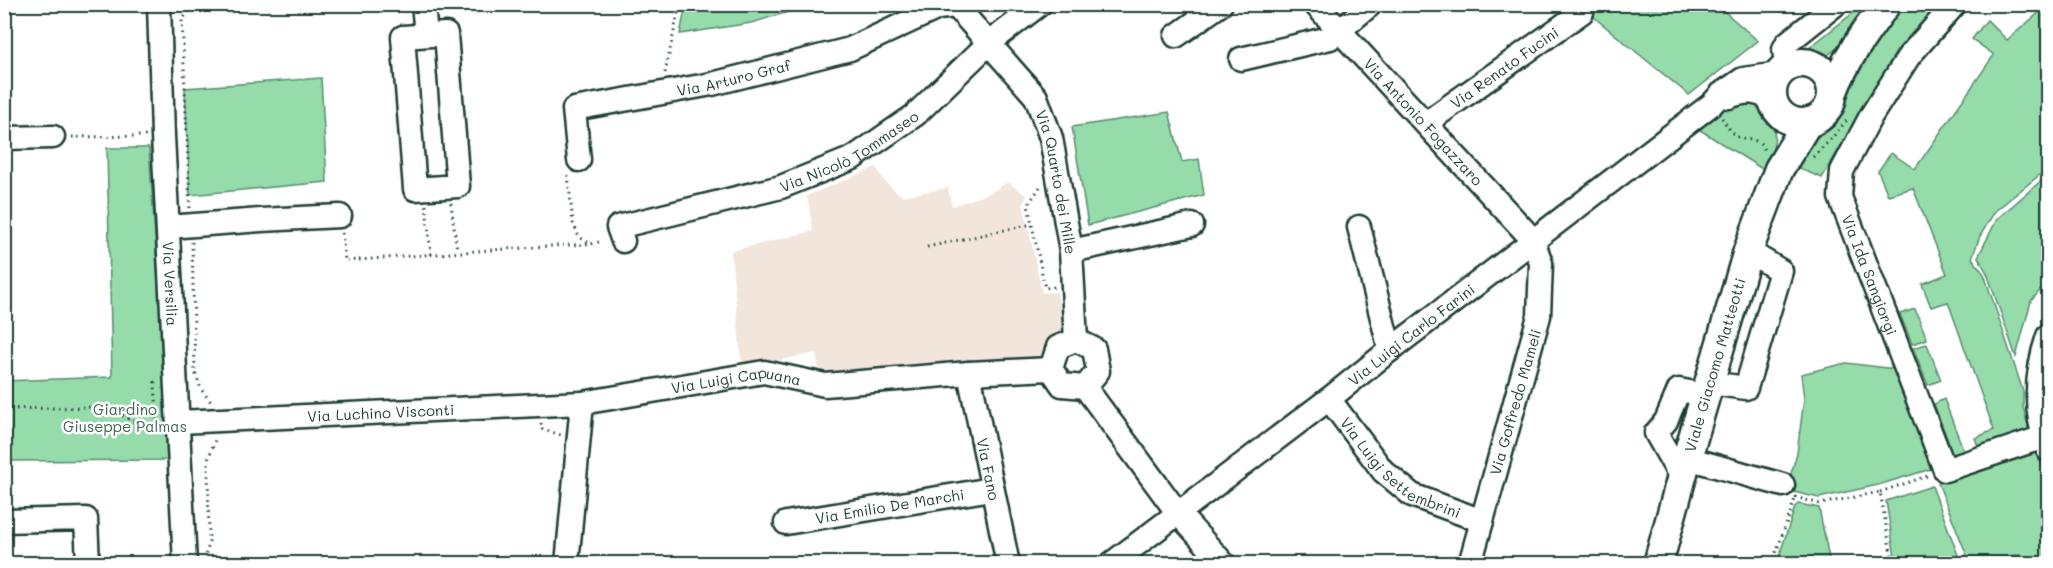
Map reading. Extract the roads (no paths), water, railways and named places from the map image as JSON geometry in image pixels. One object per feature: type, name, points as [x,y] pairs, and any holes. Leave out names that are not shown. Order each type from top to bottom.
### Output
[{"type":"main road","points":[[1786,83],[1791,121],[1808,122],[1818,118],[1830,103],[1837,80],[1862,36],[1886,4]]},
{"type":"main road","points":[[1786,83],[1840,54],[1862,36]]},
{"type":"main road","points":[[1786,83],[1818,68],[1828,79],[1832,94]]},
{"type":"main road","points":[[1779,169],[1786,83]]},
{"type":"main road","points":[[1779,169],[1808,122]]},
{"type":"main road","name":"Viale Giacomo Matteotti","points":[[1665,556],[1685,468],[1748,251],[1779,169]]},
{"type":"street","name":"Via Versilia","points":[[159,4],[168,228],[186,377],[179,422],[185,564]]},
{"type":"street","points":[[423,4],[426,35]]},
{"type":"street","name":"Via Nicolò Tommaseo","points":[[620,234],[697,215],[782,187],[853,158],[915,116],[988,44],[1040,4]]},
{"type":"street","points":[[1176,36],[1221,4]]},
{"type":"street","name":"Via Antonio Fogazzaro","points":[[1315,4],[1533,240]]},
{"type":"street","points":[[1241,59],[1330,38],[1371,4]]},
{"type":"street","points":[[1786,83],[1784,49],[1787,43],[1836,4]]},
{"type":"street","name":"Via Ida Sangiorgi","points":[[1955,4],[1909,56],[1871,116],[1842,171],[1840,197],[1945,470],[2046,443]]},
{"type":"street","name":"Via Quarto dei Mille","points":[[938,8],[956,6],[1045,105],[1071,251],[1076,340]]},
{"type":"street","name":"Via Arturo Graf","points":[[573,163],[574,108],[712,84],[850,49],[938,8]]},
{"type":"street","name":"Via Renato Fucini","points":[[1426,123],[1582,12]]},
{"type":"street","points":[[446,34],[458,186],[415,189],[403,37],[426,35],[446,34]]},
{"type":"street","name":"Via Luigi Carlo Farini","points":[[1111,564],[1712,104],[1742,92],[1764,95],[1786,83]]},
{"type":"street","points":[[4,138],[53,137]]},
{"type":"street","points":[[168,228],[340,216]]},
{"type":"street","points":[[1071,251],[1192,225]]},
{"type":"street","points":[[1359,227],[1390,350]]},
{"type":"street","name":"Via Goffredo Mameli","points":[[1470,564],[1539,316],[1541,263],[1533,240]]},
{"type":"street","points":[[1708,389],[1746,388],[1781,271],[1748,251]]},
{"type":"street","points":[[2046,443],[2038,402],[2038,378],[2049,336]]},
{"type":"street","points":[[1084,387],[1098,371],[1094,349],[1076,340],[1058,347],[1051,369],[1062,385],[1084,387],[1177,512],[1224,564]]},
{"type":"street","name":"Via Luigi Capuana","points":[[582,403],[764,372],[825,385],[969,373],[1051,369]]},
{"type":"street","name":"Via Fano","points":[[969,373],[1008,564]]},
{"type":"street","name":"Via Luigi Settembrini","points":[[1329,399],[1383,471],[1412,495],[1482,521]]},
{"type":"street","points":[[567,564],[582,403]]},
{"type":"street","name":"Via Luchino Visconti","points":[[179,422],[582,403]]},
{"type":"street","points":[[1685,468],[1790,491]]},
{"type":"street","name":"Via Emilio De Marchi","points":[[786,523],[992,489]]},
{"type":"street","points":[[4,521],[86,519],[88,564]]},
{"type":"park label","name":"Giardino Giuseppe Palmas","points":[[125,418]]}]
